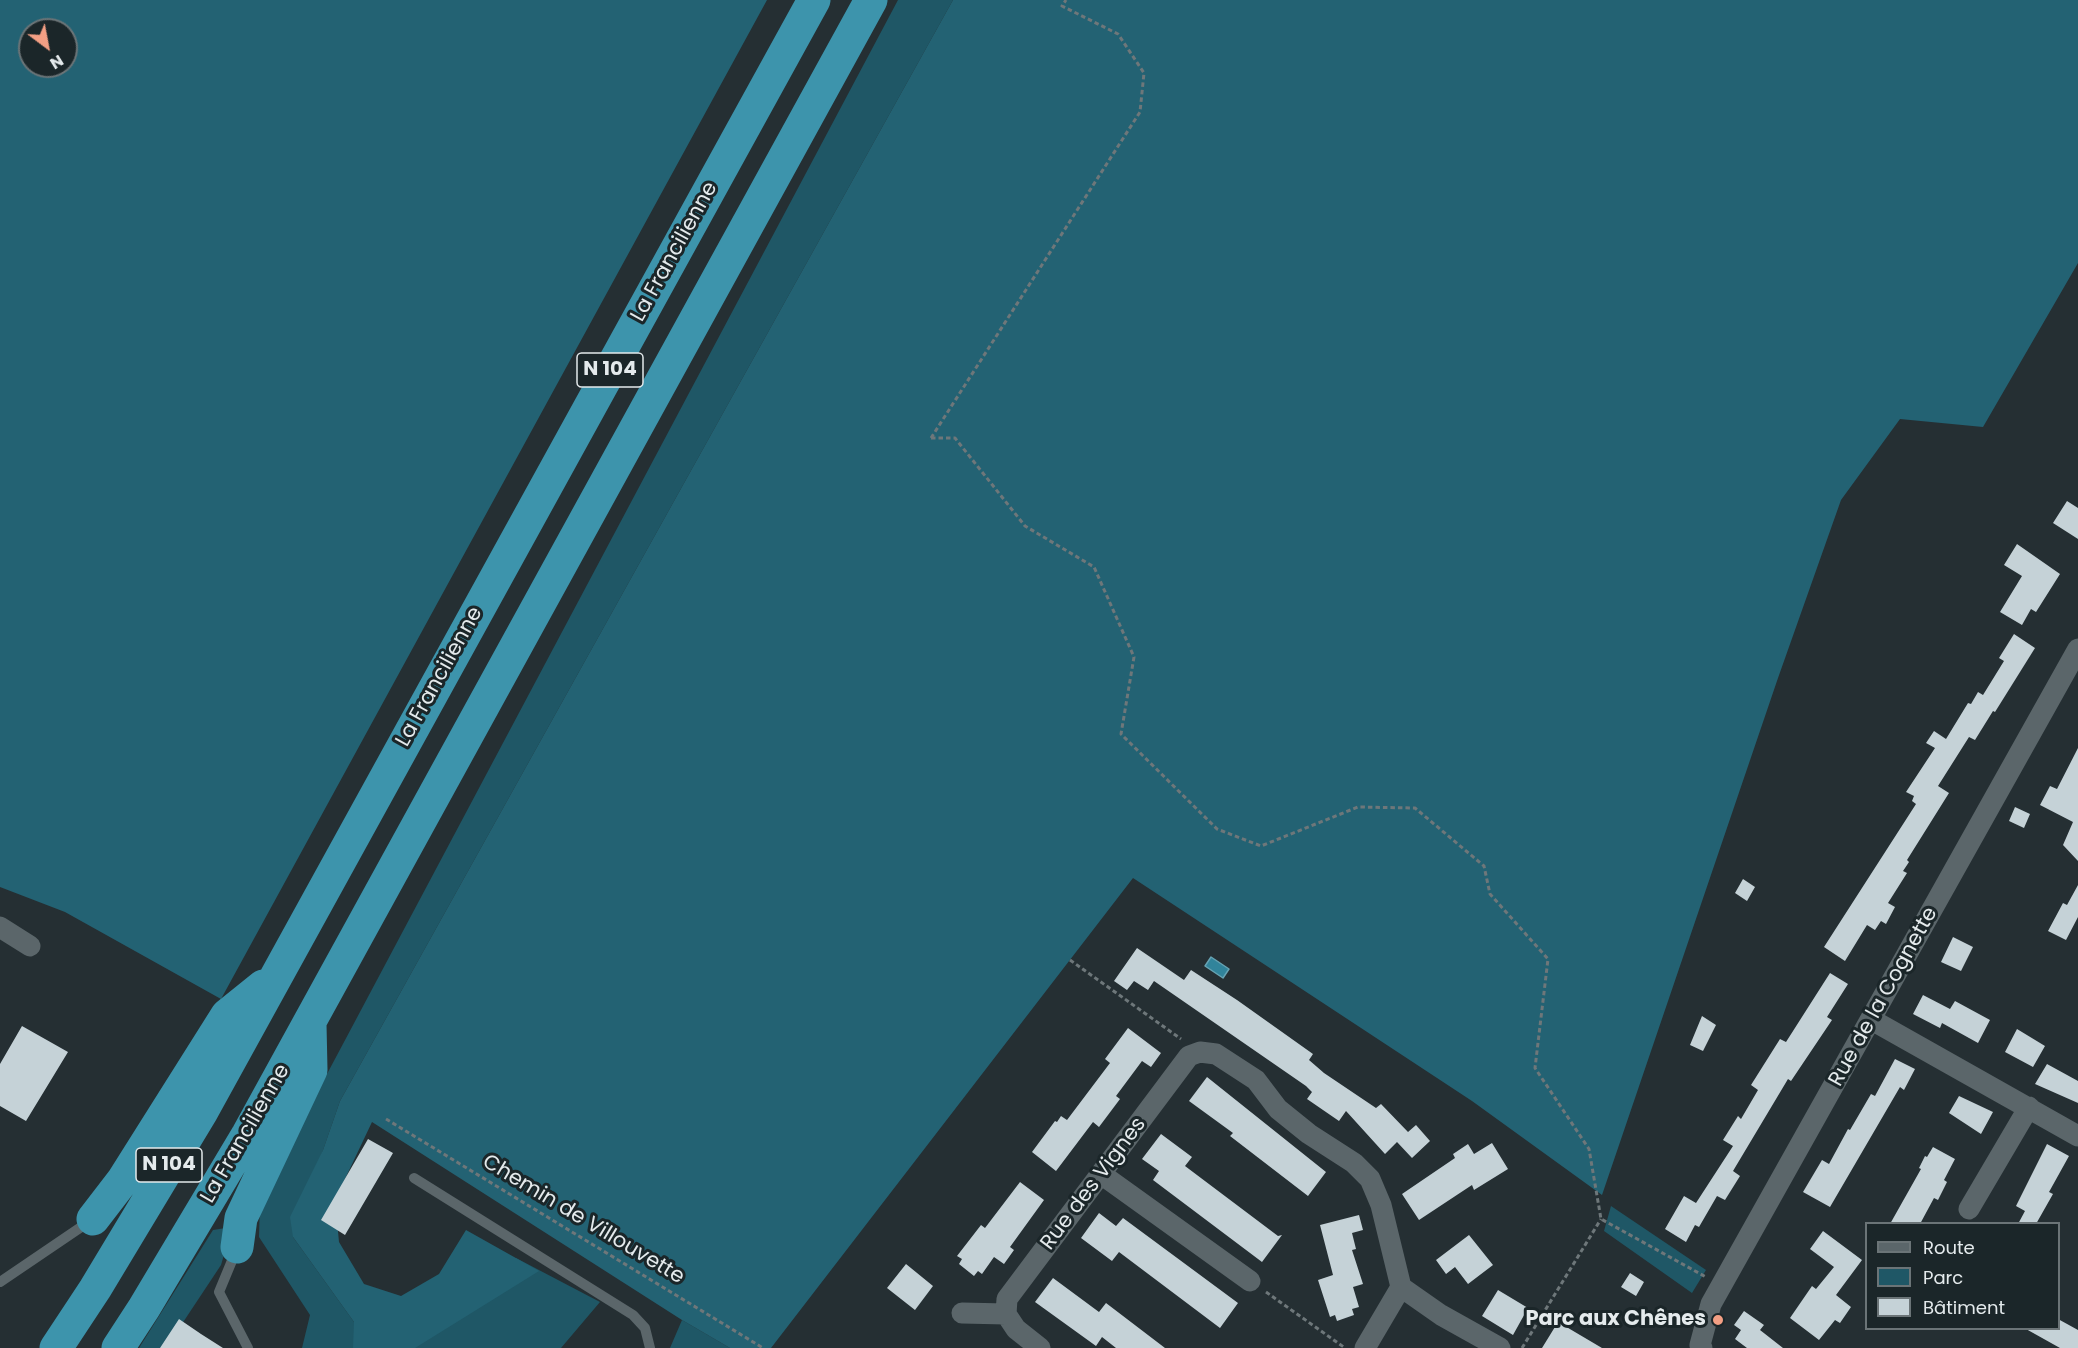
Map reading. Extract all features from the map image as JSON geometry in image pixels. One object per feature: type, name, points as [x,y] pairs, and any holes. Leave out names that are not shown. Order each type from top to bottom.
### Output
[{"type":"highway","name":"La Francilienne","points":[[56,1348],[96,1289],[201,1113],[814,0]]},
{"type":"highway","name":"La Francilienne","points":[[118,1348],[248,1134],[871,0]]},
{"type":"highway","points":[[93,1219],[123,1180],[227,1015],[274,978]]},
{"type":"highway","points":[[237,1247],[241,1218],[310,1070],[310,1022]]},
{"type":"street","name":"Rue de la Cognette","points":[[1697,1347],[1711,1304],[2078,649]]},
{"type":"street","points":[[0,927],[30,946]]},
{"type":"street","points":[[1872,1020],[2029,1107],[2078,1137]]},
{"type":"street","points":[[1195,1054],[1216,1054],[1256,1080],[1278,1109],[1309,1134],[1354,1163],[1370,1179],[1380,1205],[1401,1287],[1441,1315],[1500,1348]]},
{"type":"street","name":"Rue des Vignes","points":[[1006,1314],[1007,1299],[1195,1054]]},
{"type":"street","points":[[1969,1209],[2029,1107]]},
{"type":"street","points":[[1101,1174],[1250,1281]]},
{"type":"street","points":[[1365,1348],[1401,1287]]},
{"type":"street","points":[[962,1313],[1006,1314],[1016,1329],[1040,1348]]},
{"type":"lane","points":[[414,1178],[633,1315],[645,1328],[650,1348]]},
{"type":"lane","points":[[0,1282],[93,1219]]},
{"type":"lane","points":[[237,1247],[219,1292],[248,1348]]},
{"type":"path","points":[[1066,0],[1062,6],[1118,34],[1144,73],[1140,112],[931,438],[956,438],[1025,526],[1094,567],[1134,657],[1121,734],[1217,829],[1261,846],[1358,807],[1415,808],[1484,866],[1490,894],[1548,959],[1535,1068],[1589,1149],[1601,1219],[1522,1348]]},
{"type":"path","points":[[1070,960],[1195,1054]]},
{"type":"path","name":"Chemin de Villouvette","points":[[386,1119],[763,1348]]},
{"type":"path","points":[[1601,1219],[1721,1286]]},
{"type":"path","points":[[1250,1281],[1345,1348]]},
{"type":"green space","points":[[898,0],[953,0],[340,1101],[293,1237],[354,1322],[354,1346],[516,1258],[600,1302],[561,1348],[302,1348],[310,1315],[259,1237],[260,1200]]},
{"type":"green space","points":[[1611,1206],[1706,1270],[1692,1293],[1604,1231]]},
{"type":"green space","points":[[232,1227],[221,1265],[166,1348],[139,1348],[213,1230]]},
{"type":"green space","points":[[682,1320],[730,1348],[670,1348]]},
{"type":"shaded area","points":[[0,0],[767,0],[221,999],[65,912],[0,887]]},
{"type":"shaded area","points":[[953,0],[2078,0],[2078,263],[1983,427],[1900,419],[1841,500],[1602,1195],[1472,1101],[1133,878],[771,1348],[730,1348],[682,1320],[372,1122],[335,1200],[339,1242],[364,1284],[401,1296],[439,1274],[466,1230],[539,1271],[415,1348],[353,1348],[354,1322],[293,1237],[290,1217],[323,1150],[340,1101]]},
{"type":"shaded area","points":[[1211,957],[1229,969],[1223,978],[1205,966]]},
{"type":"building","points":[[2067,501],[2078,508],[2078,539],[2053,523]]},
{"type":"building","points":[[2017,544],[2060,574],[2036,612],[2031,609],[2022,625],[2000,612],[2022,576],[2004,565]]},
{"type":"building","points":[[2014,634],[2035,648],[1995,712],[1993,711],[1975,740],[1969,737],[1938,786],[1949,793],[1907,860],[1909,862],[1903,871],[1907,873],[1888,903],[1895,907],[1886,924],[1881,921],[1875,930],[1867,925],[1845,961],[1824,947],[1916,804],[1912,801],[1914,796],[1906,792],[1935,748],[1926,743],[1934,731],[1946,739],[1968,703],[1971,704],[1978,692],[1983,695],[2004,661],[1999,658]]},
{"type":"building","points":[[2078,748],[2078,861],[2063,845],[2073,822],[2040,805],[2050,786],[2057,789]]},
{"type":"building","points":[[2015,807],[2030,814],[2024,828],[2009,821]]},
{"type":"building","points":[[1743,879],[1755,887],[1747,901],[1735,893]]},
{"type":"building","points":[[2078,885],[2078,917],[2066,940],[2048,931],[2063,903],[2067,905]]},
{"type":"building","points":[[1953,937],[1973,947],[1961,971],[1941,962]]},
{"type":"building","points":[[1137,948],[1184,980],[1191,970],[1237,1000],[1313,1054],[1309,1060],[1324,1073],[1376,1108],[1381,1104],[1408,1132],[1416,1125],[1430,1141],[1412,1158],[1397,1142],[1385,1154],[1346,1111],[1339,1121],[1307,1099],[1312,1092],[1306,1086],[1154,981],[1148,990],[1134,981],[1127,990],[1114,981]]},
{"type":"building","points":[[1830,973],[1848,984],[1827,1017],[1832,1020],[1791,1081],[1788,1079],[1733,1171],[1740,1176],[1725,1200],[1717,1196],[1699,1227],[1695,1225],[1686,1242],[1665,1229],[1684,1196],[1696,1203],[1733,1146],[1723,1140],[1738,1116],[1741,1119],[1758,1090],[1751,1085],[1780,1039],[1786,1042]]},
{"type":"building","points":[[1923,995],[1950,1009],[1955,1001],[1990,1020],[1978,1043],[1942,1023],[1940,1028],[1913,1014]]},
{"type":"building","points":[[1702,1016],[1716,1025],[1703,1051],[1690,1045]]},
{"type":"building","points":[[22,1026],[68,1052],[26,1121],[0,1106],[0,1064]]},
{"type":"building","points":[[1128,1028],[1161,1053],[1151,1067],[1142,1061],[1116,1096],[1120,1099],[1099,1127],[1093,1122],[1056,1171],[1032,1152],[1055,1121],[1057,1122],[1061,1116],[1067,1120],[1110,1063],[1105,1059]]},
{"type":"building","points":[[2017,1029],[2045,1046],[2033,1067],[2005,1052]]},
{"type":"building","points":[[1895,1059],[1915,1069],[1904,1090],[1900,1087],[1830,1207],[1803,1192],[1822,1160],[1829,1164],[1871,1094],[1875,1096]]},
{"type":"building","points":[[2047,1064],[2078,1081],[2078,1103],[2035,1084]]},
{"type":"building","points":[[1207,1077],[1326,1172],[1308,1196],[1230,1136],[1233,1133],[1189,1101]]},
{"type":"building","points":[[1959,1096],[1993,1112],[1981,1134],[1949,1113]]},
{"type":"building","points":[[1161,1134],[1192,1157],[1185,1166],[1278,1236],[1282,1235],[1262,1262],[1153,1180],[1159,1171],[1142,1159]]},
{"type":"building","points":[[368,1139],[393,1153],[345,1235],[321,1220]]},
{"type":"building","points":[[1492,1143],[1508,1169],[1474,1190],[1472,1185],[1419,1220],[1402,1194],[1455,1158],[1453,1154],[1468,1144],[1474,1154]]},
{"type":"building","points":[[2047,1144],[2069,1156],[2049,1192],[2053,1194],[2037,1222],[2019,1222],[2025,1211],[2016,1206]]},
{"type":"building","points":[[1933,1147],[1955,1159],[1944,1180],[1947,1182],[1938,1200],[1934,1198],[1921,1222],[1891,1222],[1921,1169],[1919,1168],[1925,1156],[1927,1157]]},
{"type":"building","points":[[1020,1182],[1044,1200],[1010,1247],[1014,1250],[1004,1264],[994,1257],[982,1274],[978,1271],[974,1276],[959,1264],[962,1259],[957,1256],[981,1225],[985,1228]]},
{"type":"building","points":[[1099,1213],[1116,1226],[1123,1218],[1238,1303],[1220,1328],[1119,1252],[1112,1261],[1081,1238]]},
{"type":"building","points":[[1359,1215],[1363,1230],[1352,1233],[1356,1249],[1352,1250],[1363,1284],[1353,1287],[1359,1307],[1352,1309],[1354,1315],[1337,1321],[1335,1315],[1330,1317],[1318,1280],[1333,1275],[1320,1225]]},
{"type":"building","points":[[1823,1231],[1862,1260],[1836,1295],[1851,1307],[1840,1323],[1835,1320],[1819,1340],[1790,1318],[1812,1286],[1816,1289],[1834,1267],[1810,1249]]},
{"type":"building","points":[[1469,1235],[1493,1265],[1468,1284],[1455,1267],[1446,1274],[1436,1260]]},
{"type":"building","points":[[906,1264],[933,1286],[915,1310],[887,1288]]},
{"type":"building","points":[[1630,1273],[1644,1282],[1636,1296],[1621,1287]]},
{"type":"building","points":[[1053,1278],[1099,1312],[1106,1303],[1165,1348],[1116,1348],[1102,1337],[1096,1346],[1035,1302]]},
{"type":"building","points":[[1498,1290],[1528,1308],[1513,1335],[1482,1316]]},
{"type":"building","points":[[1744,1311],[1764,1325],[1760,1330],[1783,1348],[1747,1348],[1735,1339],[1741,1330],[1734,1325]]},
{"type":"building","points":[[179,1319],[201,1334],[223,1348],[160,1348]]},
{"type":"building","points":[[2060,1320],[2078,1330],[2078,1348],[2060,1348],[2028,1330],[2060,1330]]},
{"type":"building","points":[[1558,1322],[1602,1348],[1542,1348]]},
{"type":"place","name":"Parc aux Chênes","points":[[1718,1320]]}]
